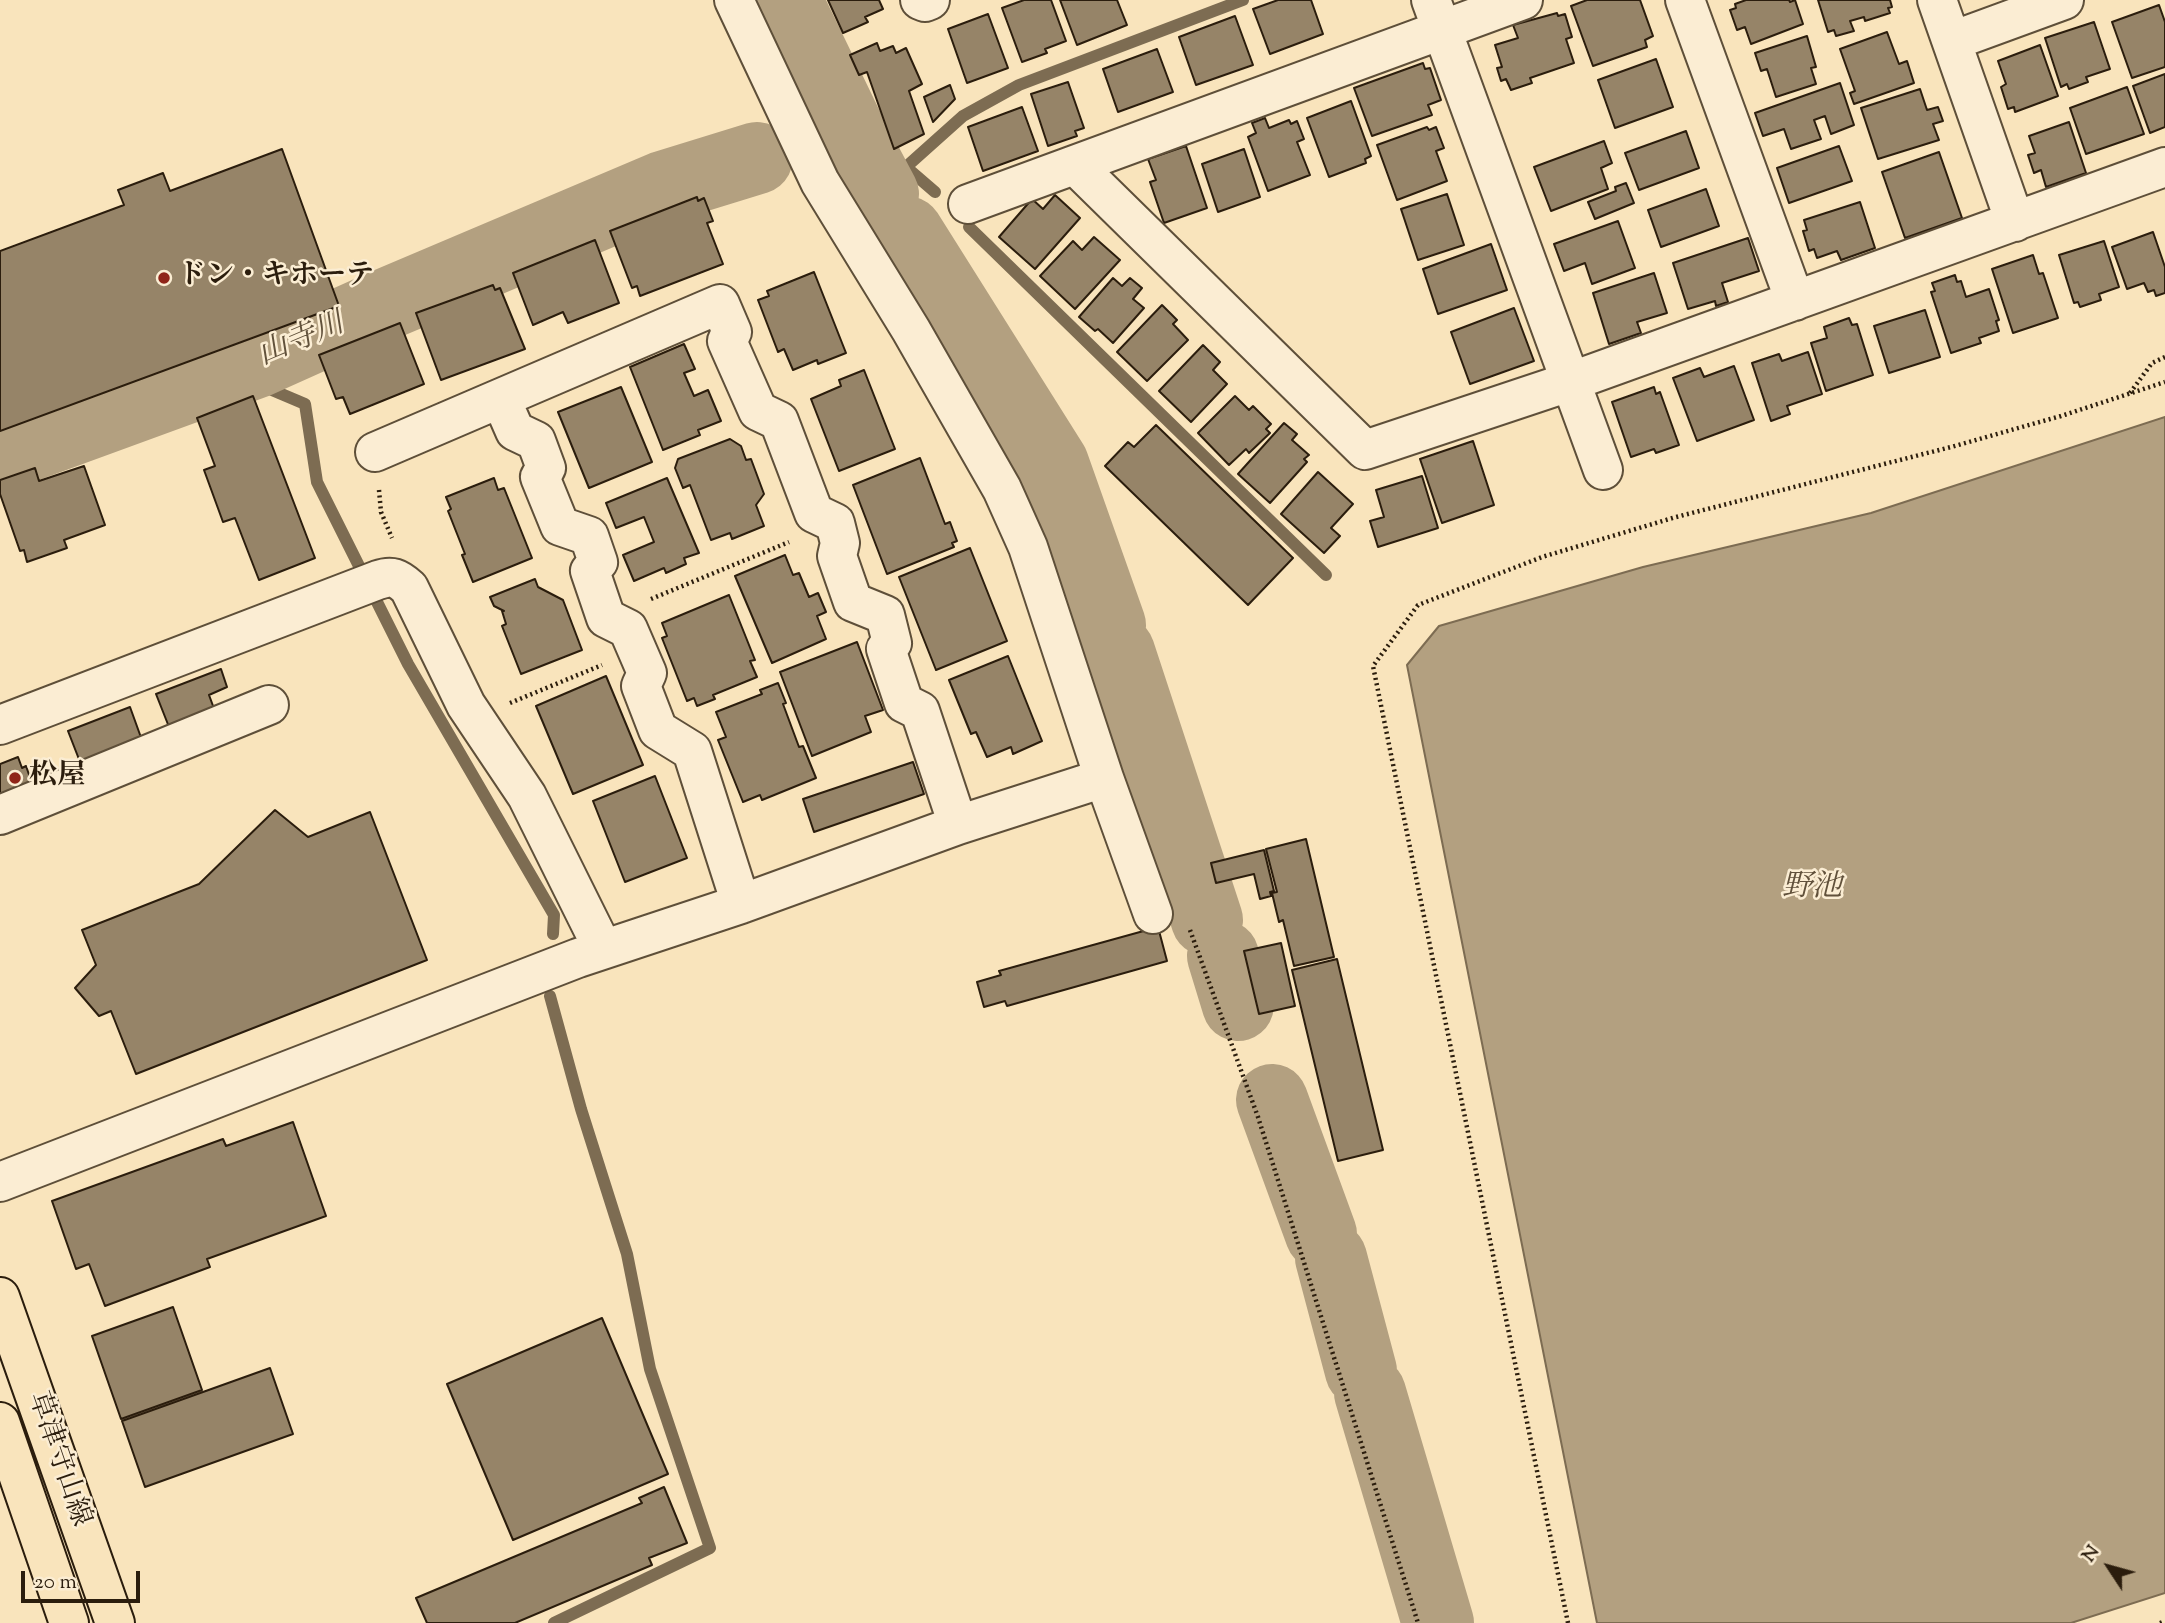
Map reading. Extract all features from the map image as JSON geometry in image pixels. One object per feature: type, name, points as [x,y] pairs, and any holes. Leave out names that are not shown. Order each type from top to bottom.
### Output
[{"type":"main road","name":"草津守山線","points":[[0,1297],[115,1623]]},
{"type":"main road","name":"草津守山線","points":[[0,1422],[69,1623]]},
{"type":"street","points":[[734,0],[820,182],[911,330],[1002,489],[1028,547],[1104,778],[1170,918]]},
{"type":"street","points":[[920,0],[930,0]]},
{"type":"street","points":[[968,204],[1076,166],[1436,14],[1523,0]]},
{"type":"street","points":[[1685,0],[1795,301]]},
{"type":"street","points":[[1937,0],[2015,222]]},
{"type":"street","points":[[1952,41],[2064,0]]},
{"type":"street","points":[[1436,14],[1603,470]]},
{"type":"street","points":[[1076,166],[1365,450],[1572,381],[2165,167]]},
{"type":"street","points":[[376,452],[720,304],[732,332],[727,341],[758,411],[779,421],[814,513],[835,523],[840,543],[837,556],[853,602],[886,615],[892,643],[886,649],[904,703],[920,710],[958,825]]},
{"type":"street","points":[[502,399],[516,431],[536,441],[546,468],[540,477],[560,526],[589,536],[598,562],[590,571],[606,618],[628,629],[647,673],[641,686],[658,730],[692,751],[741,904]]},
{"type":"street","points":[[0,725],[378,580],[399,578],[409,588],[466,705],[527,796],[603,949]]},
{"type":"street","points":[[0,815],[269,705]]},
{"type":"street","points":[[0,1182],[603,949],[741,904],[958,825],[1104,778]]},
{"type":"path","points":[[2130,393],[2152,363],[2165,357]]},
{"type":"path","points":[[1568,1623],[1373,666],[1418,606],[1542,557],[1676,517],[2061,416],[2165,382]]},
{"type":"path","points":[[606,618],[835,523]]},
{"type":"path","points":[[509,703],[638,651]]},
{"type":"path","points":[[1170,918],[1258,1117],[1418,1623]]},
{"type":"water","name":"野池","points":[[2165,417],[2165,1593],[2071,1623],[1597,1623],[1407,665],[1439,626],[1643,567],[1871,513]]},
{"type":"building","points":[[828,0],[879,0],[883,9],[865,17],[868,22],[843,33]]},
{"type":"building","points":[[1024,0],[1051,0],[1066,41],[1045,49],[1047,53],[1022,62],[1002,8]]},
{"type":"building","points":[[1060,0],[1117,0],[1127,25],[1077,45]]},
{"type":"building","points":[[1278,0],[1311,0],[1323,34],[1270,54],[1253,9]]},
{"type":"building","points":[[1587,0],[1640,0],[1653,36],[1645,40],[1647,47],[1593,66],[1571,6]]},
{"type":"building","points":[[1746,0],[1795,0],[1803,24],[1751,44],[1745,27],[1737,30],[1730,10],[1736,8],[1735,4]]},
{"type":"building","points":[[1818,0],[1890,0],[1892,7],[1888,8],[1890,13],[1865,21],[1864,17],[1850,21],[1854,31],[1836,36],[1834,30],[1828,32]]},
{"type":"building","points":[[2159,5],[2165,22],[2165,67],[2132,78],[2112,22]]},
{"type":"building","points":[[1557,13],[1558,16],[1565,14],[1572,37],[1566,39],[1574,63],[1530,78],[1532,83],[1511,90],[1506,79],[1501,81],[1497,68],[1502,67],[1495,45],[1518,38],[1513,25]]},
{"type":"building","points":[[988,14],[1008,68],[967,83],[948,29]]},
{"type":"building","points":[[1235,16],[1253,65],[1196,85],[1179,37]]},
{"type":"building","points":[[2094,22],[2110,69],[2086,77],[2088,82],[2069,89],[2067,84],[2061,87],[2045,38]]},
{"type":"building","points":[[1887,32],[1899,64],[1907,61],[1914,83],[1854,104],[1850,93],[1855,91],[1840,49]]},
{"type":"building","points":[[1807,36],[1816,67],[1811,68],[1816,84],[1776,97],[1767,69],[1761,71],[1755,53]]},
{"type":"building","points":[[877,43],[880,51],[893,46],[896,53],[906,48],[922,84],[909,91],[924,134],[894,149],[867,72],[859,75],[850,55]]},
{"type":"building","points":[[2040,45],[2058,96],[2015,112],[2014,107],[2008,109],[2001,87],[2006,84],[1998,61]]},
{"type":"building","points":[[1157,49],[1173,92],[1118,112],[1103,69]]},
{"type":"building","points":[[1656,59],[1673,107],[1615,128],[1598,80]]},
{"type":"building","points":[[1423,63],[1425,69],[1430,68],[1441,100],[1428,105],[1432,115],[1372,136],[1354,88]]},
{"type":"building","points":[[2165,74],[2165,127],[2150,133],[2133,86]]},
{"type":"building","points":[[1068,82],[1084,128],[1075,131],[1077,136],[1048,146],[1031,94]]},
{"type":"building","points":[[1840,83],[1854,125],[1831,134],[1825,116],[1814,120],[1821,139],[1791,149],[1784,129],[1763,136],[1755,113]]},
{"type":"building","points":[[950,85],[955,99],[933,122],[924,97]]},
{"type":"building","points":[[2127,87],[2144,134],[2086,154],[2070,108]]},
{"type":"building","points":[[1920,89],[1927,110],[1938,107],[1943,121],[1933,124],[1939,140],[1878,159],[1861,108]]},
{"type":"building","points":[[1351,101],[1371,156],[1365,159],[1366,163],[1329,177],[1307,118]]},
{"type":"building","points":[[1022,107],[1038,151],[983,171],[968,127]]},
{"type":"building","points":[[1265,118],[1269,128],[1289,120],[1291,124],[1297,121],[1304,139],[1297,142],[1310,175],[1268,191],[1248,137],[1256,133],[1252,123]]},
{"type":"building","points":[[2069,122],[2086,173],[2046,187],[2041,170],[2034,173],[2028,155],[2035,153],[2029,136]]},
{"type":"building","points":[[1427,127],[1429,130],[1436,127],[1444,148],[1436,151],[1447,181],[1397,200],[1377,145]]},
{"type":"building","points":[[1686,131],[1699,168],[1639,190],[1625,153]]},
{"type":"building","points":[[1604,141],[1612,163],[1601,168],[1608,189],[1551,211],[1534,167]]},
{"type":"building","points":[[1186,146],[1207,208],[1164,223],[1150,182],[1156,180],[1148,159]]},
{"type":"building","points":[[1839,146],[1852,181],[1789,203],[1777,168]]},
{"type":"building","name":"ドン・キホーテ","points":[[282,149],[339,306],[0,431],[0,251],[124,205],[118,190],[163,173],[170,191]]},
{"type":"building","points":[[1244,149],[1260,197],[1218,212],[1202,164]]},
{"type":"building","points":[[1939,152],[1962,218],[1905,238],[1882,172]]},
{"type":"building","points":[[1626,183],[1634,203],[1595,219],[1588,202],[1616,191],[1615,187]]},
{"type":"building","points":[[1706,189],[1719,226],[1661,247],[1648,210]]},
{"type":"building","points":[[1447,194],[1464,245],[1418,260],[1401,209]]},
{"type":"building","points":[[1055,195],[1080,218],[1035,269],[999,237],[1032,199],[1043,209]]},
{"type":"building","points":[[697,197],[698,201],[704,198],[713,221],[707,223],[723,264],[640,296],[637,286],[632,288],[610,231]]},
{"type":"building","points":[[1860,202],[1875,248],[1841,260],[1837,251],[1817,258],[1814,249],[1809,251],[1803,231],[1807,230],[1804,220]]},
{"type":"building","points":[[1618,221],[1635,268],[1592,284],[1585,263],[1564,271],[1554,244]]},
{"type":"building","points":[[2153,232],[2165,267],[2165,293],[2156,296],[2154,290],[2148,292],[2144,283],[2127,289],[2112,247]]},
{"type":"building","points":[[1094,237],[1120,260],[1075,309],[1040,276],[1073,241],[1082,250]]},
{"type":"building","points":[[1748,238],[1759,271],[1722,283],[1728,302],[1716,306],[1715,301],[1688,309],[1673,263]]},
{"type":"building","points":[[595,240],[619,303],[568,323],[563,312],[533,325],[513,273]]},
{"type":"building","points":[[2104,241],[2119,287],[2099,294],[2101,300],[2080,307],[2078,302],[2074,303],[2059,255]]},
{"type":"building","points":[[1491,244],[1507,290],[1438,314],[1423,269]]},
{"type":"building","points":[[2033,255],[2039,274],[2043,273],[2058,318],[2013,333],[1992,269]]},
{"type":"building","points":[[814,272],[846,353],[818,364],[817,360],[793,370],[784,349],[778,352],[758,300],[769,296],[767,291]]},
{"type":"building","points":[[1654,273],[1667,313],[1637,322],[1641,333],[1609,344],[1593,293]]},
{"type":"building","points":[[1955,275],[1957,282],[1961,281],[1966,297],[1989,289],[1999,320],[1996,321],[1999,331],[1979,338],[1981,343],[1951,353],[1931,292],[1935,291],[1932,283]]},
{"type":"building","points":[[1113,278],[1122,286],[1130,278],[1142,288],[1133,299],[1144,308],[1113,343],[1079,317]]},
{"type":"building","points":[[493,285],[495,290],[500,288],[525,349],[441,380],[416,313]]},
{"type":"building","points":[[1162,305],[1177,320],[1173,324],[1188,340],[1147,381],[1117,352]]},
{"type":"building","points":[[1514,308],[1534,361],[1470,384],[1451,332]]},
{"type":"building","points":[[1925,310],[1940,357],[1889,373],[1874,326]]},
{"type":"building","points":[[1849,318],[1852,325],[1857,324],[1873,375],[1826,391],[1811,343],[1827,338],[1824,327]]},
{"type":"building","points":[[400,323],[424,384],[350,414],[343,397],[336,399],[319,355]]},
{"type":"building","points":[[684,344],[695,369],[684,373],[694,396],[708,390],[721,421],[698,430],[700,435],[663,450],[630,367]]},
{"type":"building","points":[[1203,345],[1220,362],[1213,370],[1227,384],[1191,422],[1159,391]]},
{"type":"building","points":[[1808,352],[1822,394],[1787,406],[1790,414],[1771,421],[1752,363],[1779,354],[1782,361]]},
{"type":"building","points":[[1734,366],[1754,420],[1697,441],[1673,378],[1700,368],[1704,377]]},
{"type":"building","points":[[864,370],[895,449],[839,471],[811,399],[841,386],[839,380]]},
{"type":"building","points":[[621,387],[652,462],[589,488],[558,412]]},
{"type":"building","points":[[1654,387],[1656,394],[1660,392],[1679,445],[1656,453],[1654,449],[1631,457],[1612,402]]},
{"type":"building","points":[[253,396],[315,558],[259,580],[235,518],[223,522],[204,470],[215,466],[197,418]]},
{"type":"building","points":[[1235,396],[1249,410],[1253,406],[1271,424],[1266,429],[1270,433],[1249,453],[1246,449],[1229,465],[1198,433]]},
{"type":"building","points":[[1284,423],[1297,434],[1292,440],[1309,455],[1304,459],[1307,462],[1270,503],[1238,474]]},
{"type":"building","points":[[1156,425],[1293,558],[1248,605],[1105,466],[1128,442],[1134,447]]},
{"type":"building","points":[[730,439],[741,446],[746,460],[751,459],[764,494],[756,505],[764,526],[732,539],[730,533],[711,540],[690,485],[683,488],[675,468],[678,459]]},
{"type":"building","points":[[1473,441],[1494,505],[1442,523],[1420,459]]},
{"type":"building","points":[[920,458],[945,524],[950,522],[957,541],[952,543],[954,547],[887,574],[853,485]]},
{"type":"building","points":[[84,466],[105,525],[64,540],[67,548],[27,562],[24,550],[20,551],[0,494],[0,480],[35,468],[39,481]]},
{"type":"building","points":[[1318,472],[1353,504],[1331,528],[1340,536],[1324,553],[1281,514]]},
{"type":"building","points":[[1422,476],[1438,528],[1378,547],[1370,521],[1384,517],[1376,490]]},
{"type":"building","points":[[494,478],[498,490],[504,488],[532,558],[473,582],[448,511],[451,509],[446,497]]},
{"type":"building","points":[[667,478],[699,553],[684,558],[686,564],[666,573],[664,568],[634,581],[623,555],[654,542],[644,517],[616,528],[606,503]]},
{"type":"building","points":[[970,548],[1007,641],[936,670],[899,577]]},
{"type":"building","points":[[785,555],[793,575],[799,573],[809,597],[818,593],[826,612],[817,616],[826,639],[772,663],[735,576]]},
{"type":"building","points":[[535,579],[538,587],[563,600],[582,650],[521,674],[502,626],[506,624],[504,611],[494,606],[490,597]]},
{"type":"building","points":[[729,595],[755,660],[750,661],[757,677],[713,695],[715,699],[697,706],[694,698],[687,701],[662,638],[667,636],[662,623]]},
{"type":"building","points":[[857,642],[883,710],[865,716],[871,732],[812,756],[780,672]]},
{"type":"building","points":[[1008,656],[1042,741],[1013,754],[1011,747],[987,757],[976,732],[971,734],[949,680]]},
{"type":"building","points":[[221,669],[227,687],[209,695],[216,714],[171,732],[156,694]]},
{"type":"building","points":[[606,676],[643,765],[573,794],[536,706]]},
{"type":"building","points":[[778,683],[799,747],[803,746],[816,778],[762,800],[760,795],[743,802],[718,740],[726,737],[716,712],[762,694],[760,690]]},
{"type":"building","points":[[130,707],[143,743],[82,767],[68,731]]},
{"type":"building","name":"松屋","points":[[18,757],[22,768],[26,766],[34,789],[0,802],[0,764]]},
{"type":"building","points":[[913,762],[924,794],[814,832],[803,799]]},
{"type":"building","points":[[655,776],[687,858],[625,882],[593,801]]},
{"type":"building","points":[[275,810],[308,837],[370,812],[427,960],[136,1074],[111,1011],[99,1016],[75,988],[96,965],[82,930],[199,884]]},
{"type":"building","points":[[1306,839],[1334,957],[1294,966],[1283,920],[1279,922],[1272,893],[1277,892],[1266,849]]},
{"type":"building","points":[[1264,850],[1274,891],[1270,892],[1271,896],[1260,899],[1254,874],[1216,883],[1211,863]]},
{"type":"building","points":[[1158,927],[1167,961],[1007,1006],[1005,1001],[984,1007],[977,982],[1001,975],[999,971]]},
{"type":"building","points":[[1281,943],[1295,1006],[1259,1014],[1244,951]]},
{"type":"building","points":[[1337,959],[1383,1150],[1338,1161],[1292,970]]},
{"type":"building","points":[[293,1122],[326,1216],[207,1259],[210,1267],[105,1306],[89,1264],[76,1269],[52,1201],[223,1139],[226,1146]]},
{"type":"building","points":[[173,1307],[202,1390],[121,1419],[92,1336]]},
{"type":"building","points":[[602,1318],[668,1474],[513,1540],[447,1384]]},
{"type":"building","points":[[270,1368],[293,1434],[145,1487],[122,1421]]},
{"type":"building","points":[[664,1487],[687,1543],[649,1558],[652,1565],[515,1623],[427,1623],[416,1598],[642,1503],[639,1498]]},
{"type":"waterway","name":"山寺川","points":[[786,0],[883,194]]},
{"type":"waterway","points":[[878,184],[906,167],[963,116],[1019,85],[1243,0]]},
{"type":"waterway","name":"山寺川","points":[[0,456],[257,362],[663,187],[757,158]]},
{"type":"waterway","points":[[906,167],[935,192]]},
{"type":"waterway","points":[[969,227],[1326,575]]},
{"type":"waterway","points":[[907,232],[1053,464],[1110,625]]},
{"type":"waterway","points":[[257,362],[272,390],[305,404],[317,482],[408,664],[554,915],[553,934]]},
{"type":"waterway","points":[[1119,652],[1207,920]]},
{"type":"waterway","points":[[1223,956],[1238,1005]]},
{"type":"waterway","points":[[550,996],[581,1109],[627,1254],[650,1369],[710,1548],[554,1623]]},
{"type":"waterway","points":[[1272,1100],[1321,1234]]},
{"type":"waterway","points":[[1331,1258],[1361,1371]]},
{"type":"waterway","points":[[1370,1393],[1438,1623]]},
{"type":"place","name":"ドン・キホーテ","points":[[164,278]]},
{"type":"place","name":"松屋","points":[[15,778]]}]
